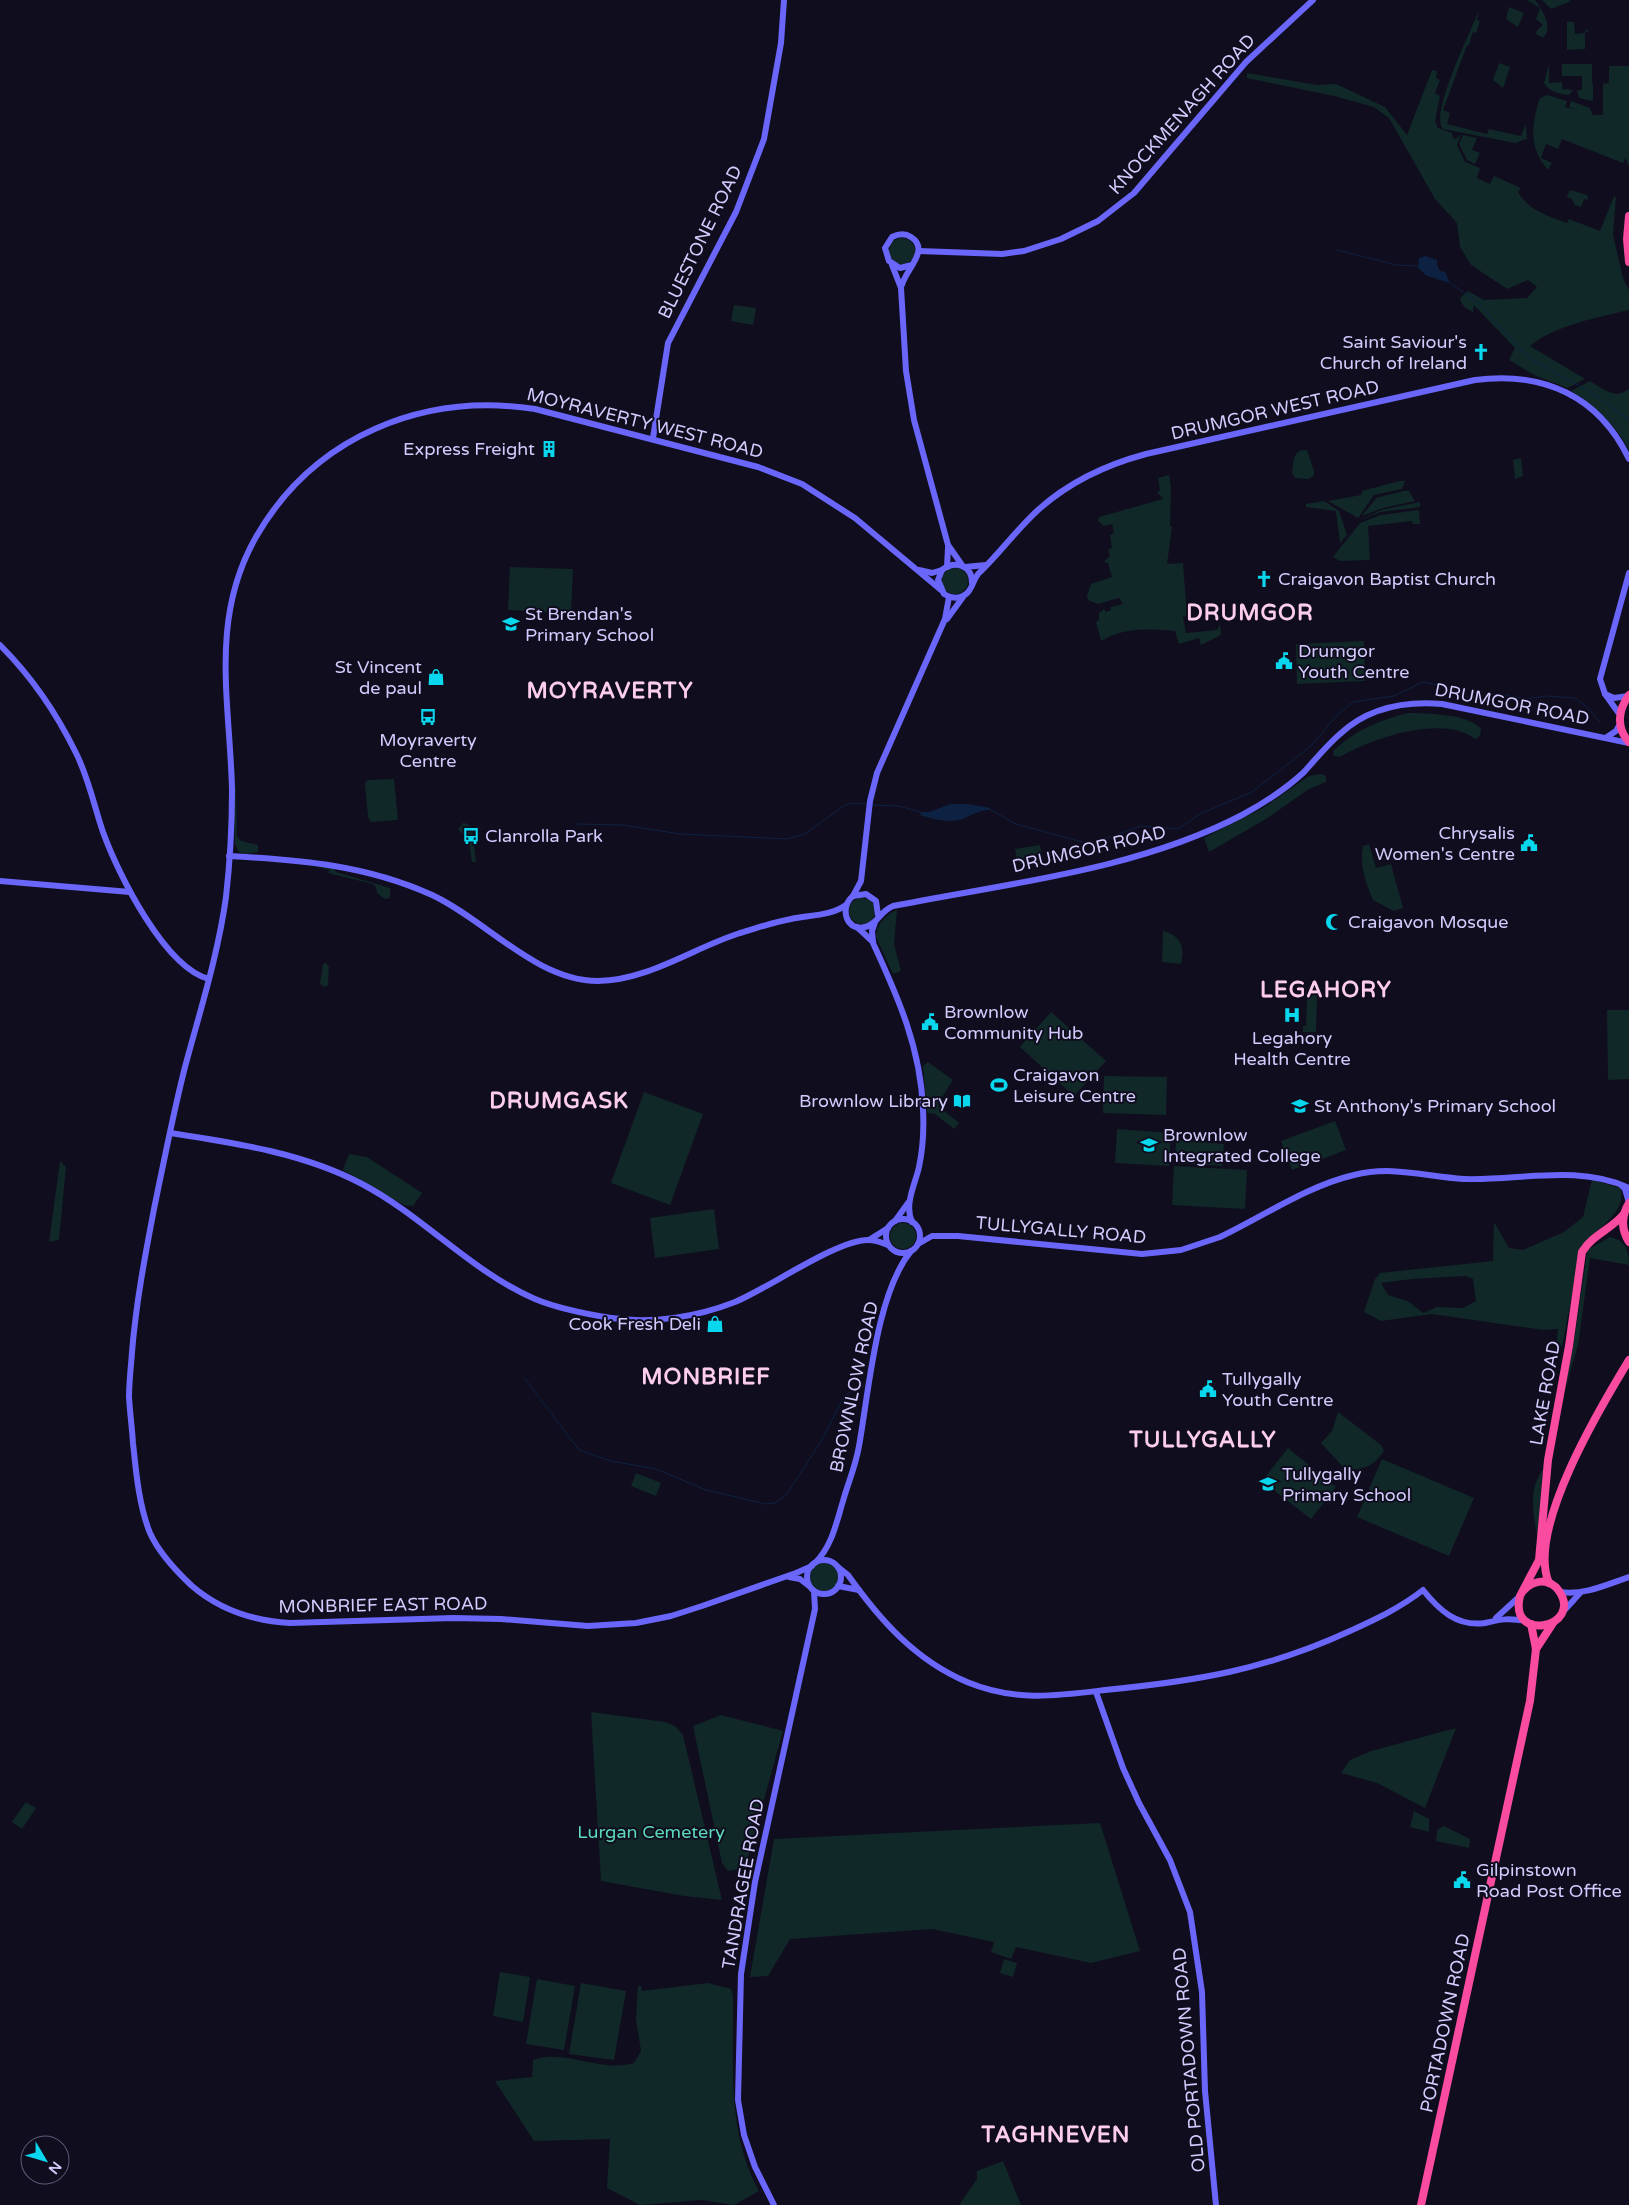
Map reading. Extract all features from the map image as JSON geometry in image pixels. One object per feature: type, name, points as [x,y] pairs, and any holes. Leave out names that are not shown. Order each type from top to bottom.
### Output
[{"type":"highway","points":[[1629,216],[1627,248],[1629,262]]},
{"type":"highway","points":[[1629,696],[1620,720],[1629,742]]},
{"type":"highway","points":[[1629,1203],[1623,1215],[1624,1233],[1629,1242]]},
{"type":"highway","name":"LAKE ROAD","points":[[1521,1593],[1539,1560],[1548,1460],[1569,1346],[1582,1252],[1590,1240],[1609,1229],[1623,1215]]},
{"type":"highway","points":[[1536,1649],[1561,1614],[1563,1599],[1560,1592],[1549,1583],[1543,1566],[1555,1507],[1570,1467],[1614,1384],[1629,1360]]},
{"type":"highway","points":[[1536,1649],[1529,1623],[1520,1612],[1521,1593],[1534,1582],[1549,1583]]},
{"type":"highway","points":[[1529,1623],[1545,1626],[1555,1622]]},
{"type":"highway","name":"PORTADOWN ROAD","points":[[1421,2205],[1530,1701],[1536,1649]]},
{"type":"street","name":"BLUESTONE ROAD","points":[[653,438],[668,343],[736,212],[764,139],[781,43],[784,0]]},
{"type":"street","name":"KNOCKMENAGH ROAD","points":[[919,251],[1002,254],[1024,251],[1061,239],[1098,221],[1122,204],[1149,178],[1233,76],[1313,0]]},
{"type":"street","points":[[901,288],[905,275],[918,256],[919,251],[916,242],[910,236],[901,234],[892,237],[886,244],[885,253],[901,288],[906,371],[914,420],[948,545],[955,558],[971,574],[972,583],[941,626]]},
{"type":"street","points":[[892,265],[904,268],[912,264]]},
{"type":"street","name":"DRUMGOR WEST ROAD","points":[[972,583],[976,575],[1028,520],[1056,495],[1084,477],[1120,461],[1475,380],[1502,377],[1526,379],[1546,384],[1572,395],[1605,422],[1618,439],[1629,459]]},
{"type":"street","name":"MOYRAVERTY WEST ROAD","points":[[210,979],[225,904],[232,790],[224,643],[241,569],[254,539],[268,518],[304,476],[338,448],[379,426],[422,411],[456,405],[498,404],[535,408],[758,467],[802,484],[855,518],[941,590]]},
{"type":"street","points":[[948,545],[944,568],[938,580],[941,590],[949,597],[964,596]]},
{"type":"street","points":[[918,570],[932,573],[955,564],[964,567],[984,566],[990,562]]},
{"type":"street","points":[[1620,720],[1600,683],[1600,674],[1629,572]]},
{"type":"street","points":[[229,856],[340,866],[396,880],[462,910],[543,967],[589,980],[612,980],[639,975],[739,933],[789,919],[826,914],[846,905],[862,881],[870,801],[877,773],[948,609],[949,597]]},
{"type":"street","points":[[0,645],[37,690],[66,734],[88,781],[113,858],[130,892],[156,932],[182,964],[196,975],[210,979]]},
{"type":"street","points":[[1605,694],[1614,698],[1629,696]]},
{"type":"street","name":"DRUMGOR ROAD","points":[[877,918],[893,906],[1088,868],[1148,854],[1194,838],[1266,800],[1303,773],[1351,725],[1391,706],[1416,703],[1442,704],[1629,742]]},
{"type":"street","name":"DRUMGOR ROAD","points":[[1607,737],[1616,730],[1620,720]]},
{"type":"street","points":[[862,881],[870,896],[876,901],[877,918],[872,931],[874,943],[908,1022],[918,1058],[924,1119],[919,1167],[910,1200],[909,1213],[912,1222],[918,1229],[932,1236]]},
{"type":"street","points":[[0,882],[130,892]]},
{"type":"street","points":[[853,896],[862,894],[870,896]]},
{"type":"street","name":"DRUMGOR ROAD","points":[[876,901],[893,906]]},
{"type":"street","points":[[846,905],[845,915],[850,923]]},
{"type":"street","points":[[826,914],[837,916],[857,927],[874,943]]},
{"type":"street","points":[[857,927],[869,926],[877,918]]},
{"type":"street","name":"MONBRIEF EAST ROAD","points":[[210,979],[170,1133],[136,1308],[129,1395],[136,1473],[149,1530],[159,1549],[181,1576],[215,1603],[235,1613],[272,1622],[453,1618],[501,1619],[588,1626],[636,1623],[671,1616],[784,1578],[813,1564]]},
{"type":"street","points":[[170,1133],[269,1151],[320,1165],[362,1184],[389,1200],[516,1288],[553,1306],[611,1318],[643,1320],[685,1316],[732,1303],[844,1246],[869,1240],[888,1228],[910,1200]]},
{"type":"street","name":"TULLYGALLY ROAD","points":[[932,1236],[958,1236],[1112,1252],[1165,1253],[1220,1237],[1333,1181],[1367,1172],[1405,1170],[1462,1179],[1486,1180],[1560,1175],[1590,1176],[1619,1183],[1629,1188]]},
{"type":"street","points":[[1619,1183],[1625,1189],[1629,1203]]},
{"type":"street","points":[[893,1222],[905,1220],[912,1222]]},
{"type":"street","points":[[888,1228],[886,1235],[888,1245]]},
{"type":"street","points":[[918,1229],[920,1237],[918,1244]]},
{"type":"street","points":[[869,1240],[888,1245],[894,1251],[902,1253],[911,1251],[918,1244],[932,1236]]},
{"type":"street","name":"BROWNLOW ROAD","points":[[832,1562],[830,1550],[832,1537],[859,1448],[868,1384],[882,1321],[898,1272],[899,1261],[894,1251]]},
{"type":"street","name":"BROWNLOW ROAD","points":[[898,1272],[911,1251]]},
{"type":"street","name":"BROWNLOW ROAD","points":[[813,1564],[832,1537]]},
{"type":"street","points":[[812,1589],[807,1578],[813,1564],[823,1560],[832,1562],[848,1575],[908,1647],[946,1672],[968,1682],[1005,1693],[1037,1697],[1183,1682],[1260,1666],[1304,1651],[1393,1611],[1423,1590],[1438,1608],[1457,1621],[1473,1623],[1510,1618],[1529,1623]]},
{"type":"street","points":[[784,1578],[800,1579],[812,1589],[827,1594],[838,1586],[841,1578],[838,1567]]},
{"type":"street","points":[[1560,1592],[1571,1594],[1581,1592],[1629,1577]]},
{"type":"street","points":[[838,1586],[859,1590]]},
{"type":"street","name":"TANDRAGEE ROAD","points":[[774,2205],[755,2167],[744,2135],[738,2100],[741,1979],[755,1882],[815,1609],[812,1589]]},
{"type":"street","points":[[1561,1614],[1581,1592]]},
{"type":"street","points":[[1494,1620],[1521,1593]]},
{"type":"street","name":"TANDRAGEE ROAD","points":[[815,1609],[827,1594]]},
{"type":"street","name":"OLD PORTADOWN ROAD","points":[[1096,1692],[1133,1792],[1170,1860],[1190,1912],[1202,1992],[1205,2090],[1216,2205]]},
{"type":"green space","points":[[1527,0],[1535,0],[1541,9],[1546,19],[1547,29],[1543,38],[1536,34],[1537,30],[1543,25],[1536,19],[1540,8]]},
{"type":"green space","points":[[1542,0],[1569,0],[1571,1],[1551,9]]},
{"type":"green space","points":[[1509,7],[1524,13],[1518,27],[1506,19]]},
{"type":"green space","points":[[1479,10],[1477,20],[1480,21],[1476,33],[1473,32],[1469,45],[1467,45],[1443,110],[1450,113],[1447,124],[1487,134],[1489,129],[1521,136],[1526,124],[1527,139],[1515,143],[1443,129],[1440,121],[1446,90]]},
{"type":"green space","points":[[1567,22],[1574,22],[1575,34],[1585,33],[1585,49],[1567,50]]},
{"type":"green space","points":[[1499,63],[1510,67],[1503,88],[1493,80]]},
{"type":"green space","points":[[1549,64],[1549,83],[1562,82],[1562,89],[1573,90],[1569,95],[1555,92],[1544,83]]},
{"type":"green space","points":[[1562,64],[1592,64],[1592,82],[1590,83],[1593,83],[1593,101],[1579,98],[1577,90],[1582,90],[1582,76],[1562,76]]},
{"type":"green space","points":[[1609,66],[1629,66],[1629,166],[1625,158],[1623,163],[1562,139],[1558,149],[1546,144],[1541,158],[1552,163],[1548,170],[1537,154],[1534,136],[1535,117],[1540,98],[1547,95],[1567,101],[1565,107],[1577,110],[1569,107],[1571,101],[1590,108],[1593,115],[1603,115],[1603,84],[1609,83]]},
{"type":"green space","points":[[1432,70],[1437,71],[1436,78],[1440,80],[1435,93],[1440,96],[1435,121],[1438,128],[1452,133],[1453,138],[1456,139],[1461,134],[1457,145],[1465,162],[1480,168],[1477,178],[1490,184],[1494,176],[1521,188],[1518,192],[1522,198],[1540,212],[1567,223],[1569,219],[1600,231],[1614,196],[1616,197],[1613,235],[1623,278],[1629,290],[1629,310],[1564,328],[1551,333],[1530,346],[1585,379],[1567,388],[1534,375],[1509,360],[1515,348],[1474,305],[1473,312],[1463,305],[1460,298],[1468,291],[1484,300],[1527,298],[1537,287],[1528,280],[1507,289],[1471,265],[1460,247],[1457,223],[1435,199],[1389,118],[1374,107],[1334,96],[1247,78],[1247,73],[1317,85],[1336,84],[1385,107],[1407,135]]},
{"type":"green space","points":[[1463,135],[1477,138],[1472,150],[1480,153],[1475,164],[1467,160],[1459,144]]},
{"type":"green space","points":[[1570,190],[1587,195],[1588,200],[1584,199],[1581,207],[1575,205],[1572,199],[1567,197],[1565,201]]},
{"type":"green space","points":[[902,238],[912,241],[915,251],[912,261],[902,264],[892,261],[889,251],[892,241]]},
{"type":"green space","points":[[734,305],[756,308],[753,325],[731,321]]},
{"type":"green space","points":[[1590,381],[1609,392],[1619,394],[1629,389],[1629,450],[1618,432],[1604,416],[1571,391]]},
{"type":"green space","points":[[1302,450],[1307,450],[1314,476],[1308,479],[1295,478],[1292,473],[1296,454]]},
{"type":"green space","points":[[1521,458],[1523,476],[1515,479],[1513,460]]},
{"type":"green space","points":[[1169,475],[1171,487],[1170,526],[1172,527],[1167,564],[1183,563],[1187,616],[1183,617],[1186,633],[1217,630],[1220,624],[1221,635],[1201,645],[1199,638],[1179,644],[1175,631],[1137,630],[1119,633],[1101,641],[1096,622],[1099,620],[1099,613],[1104,609],[1106,612],[1111,610],[1111,607],[1123,604],[1119,598],[1098,604],[1088,600],[1087,596],[1091,584],[1112,577],[1108,563],[1104,562],[1110,556],[1108,550],[1112,548],[1110,535],[1114,533],[1112,524],[1104,526],[1098,521],[1099,517],[1163,499],[1157,492],[1160,491],[1158,478]]},
{"type":"green space","points":[[1405,481],[1402,489],[1374,495],[1358,518],[1328,501],[1361,495],[1362,491]]},
{"type":"green space","points":[[1409,491],[1415,501],[1383,508],[1362,516],[1376,498]]},
{"type":"green space","points":[[1324,501],[1339,511],[1347,535],[1340,543],[1336,511],[1306,507],[1306,504]]},
{"type":"green space","points":[[1420,502],[1420,507],[1381,512],[1360,520],[1381,510]]},
{"type":"green space","points":[[1419,510],[1420,524],[1413,524],[1412,521],[1368,526],[1370,560],[1340,561],[1333,557],[1360,523],[1381,515]]},
{"type":"green space","points":[[510,567],[573,569],[571,613],[508,610]]},
{"type":"green space","points":[[955,568],[964,572],[968,581],[964,590],[955,594],[946,590],[942,581],[946,572]]},
{"type":"green space","points":[[1364,641],[1365,681],[1297,684],[1296,644]]},
{"type":"green space","points":[[1408,713],[1458,717],[1475,724],[1481,729],[1480,736],[1475,739],[1461,732],[1445,729],[1427,729],[1388,736],[1340,757],[1334,756],[1333,751],[1350,737],[1378,723]]},
{"type":"green space","points":[[231,722],[237,836],[241,841],[258,845],[258,852],[247,854],[239,852],[235,844]]},
{"type":"green space","points":[[1321,774],[1326,776],[1326,782],[1309,789],[1266,819],[1209,852],[1204,838],[1263,808],[1309,776]]},
{"type":"green space","points":[[394,779],[398,820],[371,822],[368,817],[365,783],[368,780]]},
{"type":"green space","points":[[463,823],[468,824],[473,835],[476,862],[472,862],[469,842],[458,829]]},
{"type":"green space","points":[[1369,844],[1376,868],[1391,864],[1403,908],[1394,911],[1373,900],[1366,881],[1362,860],[1363,846]]},
{"type":"green space","points":[[1040,845],[1042,856],[1017,861],[1015,849]]},
{"type":"green space","points":[[306,864],[333,868],[336,872],[390,888],[390,898],[385,899],[377,893],[376,887],[373,884],[328,873],[330,870]]},
{"type":"green space","points":[[862,898],[871,902],[875,911],[871,920],[862,924],[853,920],[849,911],[853,902]]},
{"type":"green space","points":[[897,910],[894,944],[901,971],[893,974],[876,937],[876,933],[882,921],[889,914]]},
{"type":"green space","points":[[1163,931],[1178,939],[1182,947],[1181,964],[1162,962]]},
{"type":"green space","points":[[326,963],[329,967],[328,985],[325,987],[320,984],[323,964]]},
{"type":"green space","points":[[1300,993],[1317,995],[1316,1032],[1303,1032],[1303,1026],[1306,1026],[1307,998],[1300,997]]},
{"type":"green space","points":[[1607,1010],[1629,1010],[1629,1079],[1608,1080]]},
{"type":"green space","points":[[1051,1012],[1106,1061],[1074,1096],[1020,1047]]},
{"type":"green space","points":[[928,1062],[953,1080],[938,1103],[939,1107],[959,1123],[954,1129],[935,1114],[927,1113],[923,1066]]},
{"type":"green space","points":[[1104,1076],[1167,1077],[1166,1115],[1103,1113]]},
{"type":"green space","points":[[644,1092],[703,1114],[670,1205],[611,1183]]},
{"type":"green space","points":[[1335,1121],[1346,1150],[1292,1170],[1281,1141]]},
{"type":"green space","points":[[1117,1129],[1171,1133],[1169,1166],[1115,1163]]},
{"type":"green space","points":[[1176,1140],[1224,1144],[1222,1166],[1175,1163]]},
{"type":"green space","points":[[349,1154],[367,1157],[422,1193],[413,1206],[404,1205],[343,1170]]},
{"type":"green space","points":[[60,1161],[66,1167],[59,1240],[49,1242]]},
{"type":"green space","points":[[1174,1166],[1247,1170],[1245,1209],[1172,1205]]},
{"type":"green space","points":[[1592,1180],[1620,1188],[1621,1197],[1615,1213],[1581,1247],[1562,1347],[1557,1342],[1558,1329],[1544,1330],[1432,1314],[1381,1321],[1364,1312],[1375,1279],[1380,1273],[1493,1261],[1494,1222],[1509,1248],[1523,1250],[1564,1232],[1583,1217]],"holes":[[[1466,1276],[1473,1279],[1476,1301],[1463,1308],[1437,1307],[1423,1313],[1408,1301],[1388,1295],[1381,1283]]]},
{"type":"green space","points":[[714,1209],[719,1249],[655,1258],[650,1218]]},
{"type":"green space","points":[[903,1223],[912,1227],[916,1236],[912,1245],[903,1249],[894,1245],[890,1236],[894,1227]]},
{"type":"green space","points":[[1610,1237],[1623,1243],[1627,1250],[1629,1265],[1590,1258],[1578,1345],[1562,1400],[1573,1348],[1587,1253],[1589,1249]]},
{"type":"green space","points":[[1338,1412],[1381,1445],[1384,1451],[1372,1464],[1358,1469],[1345,1469],[1321,1443],[1332,1431]]},
{"type":"green space","points":[[1288,1448],[1336,1487],[1311,1519],[1262,1481]]},
{"type":"green space","points":[[1382,1459],[1474,1498],[1449,1556],[1357,1517]]},
{"type":"green space","points":[[1543,1469],[1537,1535],[1533,1509],[1533,1493],[1538,1477]]},
{"type":"green space","points":[[636,1473],[661,1483],[656,1496],[631,1486]]},
{"type":"green space","points":[[824,1563],[834,1567],[838,1577],[834,1587],[824,1591],[814,1587],[810,1577],[814,1567]]},
{"type":"green space","name":"Lurgan Cemetery","points":[[591,1712],[665,1722],[675,1726],[683,1735],[722,1900],[684,1896],[601,1881]]},
{"type":"green space","points":[[721,1715],[783,1731],[745,1868],[728,1871],[722,1863],[693,1726]]},
{"type":"green space","points":[[1456,1728],[1425,1808],[1377,1783],[1341,1773],[1350,1760],[1371,1751]]},
{"type":"green space","points":[[26,1802],[36,1808],[22,1829],[12,1822]]},
{"type":"green space","points":[[1414,1811],[1429,1819],[1429,1832],[1410,1827]]},
{"type":"green space","points":[[1100,1823],[1140,1951],[1091,1963],[1016,1947],[1011,1959],[991,1952],[994,1942],[932,1929],[790,1939],[768,1976],[750,1977],[774,1839]]},
{"type":"green space","points":[[1444,1826],[1470,1839],[1469,1848],[1436,1841],[1437,1830]]},
{"type":"green space","points":[[1004,1959],[1017,1963],[1013,1977],[1000,1973]]},
{"type":"green space","points":[[500,1972],[530,1977],[523,2022],[493,2016]]},
{"type":"green space","points":[[537,1979],[575,1986],[564,2050],[526,2044]]},
{"type":"green space","points":[[581,1983],[626,1991],[614,2060],[569,2054]]},
{"type":"green space","points":[[708,1983],[731,1989],[733,1996],[733,2071],[737,2120],[748,2168],[759,2191],[734,2205],[702,2200],[640,2205],[607,2188],[610,2139],[534,2141],[495,2081],[532,2077],[533,2060],[545,2057],[570,2058],[609,2065],[634,2063],[641,2051],[636,2019],[638,1986],[641,1986],[642,1991]]},
{"type":"green space","points":[[1003,2161],[1021,2205],[959,2205],[977,2179],[977,2171]]},
{"type":"water","points":[[1425,256],[1437,260],[1440,271],[1445,272],[1450,283],[1427,276],[1418,268],[1419,258]]},
{"type":"water","points":[[951,804],[969,804],[990,808],[989,810],[980,811],[954,821],[937,820],[920,815],[922,812],[929,812]]},
{"type":"waterway","points":[[1337,250],[1397,265],[1419,266]]},
{"type":"waterway","points":[[1450,283],[1476,301],[1524,353],[1535,362],[1589,391],[1629,420]]},
{"type":"waterway","points":[[989,809],[1016,824],[1086,843],[1095,842],[1141,826],[1178,829],[1200,814],[1252,792],[1311,746],[1338,714],[1353,702],[1394,696],[1423,682],[1455,689],[1471,699],[1504,695],[1527,699],[1546,696],[1574,698],[1586,706],[1600,722]]},
{"type":"waterway","points":[[577,824],[623,825],[680,834],[787,839],[805,834],[845,805],[852,803],[867,804]]},
{"type":"waterway","points":[[873,805],[899,806],[923,813]]},
{"type":"waterway","points":[[525,1379],[579,1450],[611,1461],[656,1469],[706,1490],[766,1504],[775,1503],[787,1494],[823,1438],[841,1402],[848,1393],[865,1386]]},
{"type":"place","name":"Saint Saviour's Church of Ireland","points":[[1481,352]]},
{"type":"place","name":"Express Freight","points":[[549,449]]},
{"type":"place","name":"Craigavon Baptist Church","points":[[1264,579]]},
{"type":"place","name":"St Brendan's Primary School","points":[[511,624]]},
{"type":"place","name":"Drumgor Youth Centre","points":[[1284,661]]},
{"type":"place","name":"St Vincent de paul","points":[[436,677]]},
{"type":"place","name":"Moyraverty Centre","points":[[428,717]]},
{"type":"place","name":"Clanrolla Park","points":[[471,836]]},
{"type":"place","name":"Chrysalis Women's Centre","points":[[1529,843]]},
{"type":"place","name":"Craigavon Mosque","points":[[1334,922]]},
{"type":"place","name":"Legahory Health Centre","points":[[1292,1015]]},
{"type":"place","name":"Brownlow Community Hub","points":[[930,1022]]},
{"type":"place","name":"Craigavon Leisure Centre","points":[[999,1085]]},
{"type":"place","name":"Brownlow Library","points":[[962,1101]]},
{"type":"place","name":"St Anthony's Primary School","points":[[1300,1106]]},
{"type":"place","name":"Brownlow Integrated College","points":[[1149,1145]]},
{"type":"place","name":"Cook Fresh Deli","points":[[715,1324]]},
{"type":"place","name":"Tullygally Youth Centre","points":[[1208,1389]]},
{"type":"place","name":"Tullygally Primary School","points":[[1268,1484]]},
{"type":"place","name":"Gilpinstown Road Post Office","points":[[1462,1880]]},
{"type":"district","name":"DRUMGOR","points":[[1250,613]]},
{"type":"district","name":"MOYRAVERTY","points":[[610,691]]},
{"type":"district","name":"LEGAHORY","points":[[1326,990]]},
{"type":"district","name":"DRUMGASK","points":[[559,1101]]},
{"type":"district","name":"MONBRIEF","points":[[706,1377]]},
{"type":"district","name":"TULLYGALLY","points":[[1203,1440]]},
{"type":"district","name":"TAGHNEVEN","points":[[1056,2135]]}]
